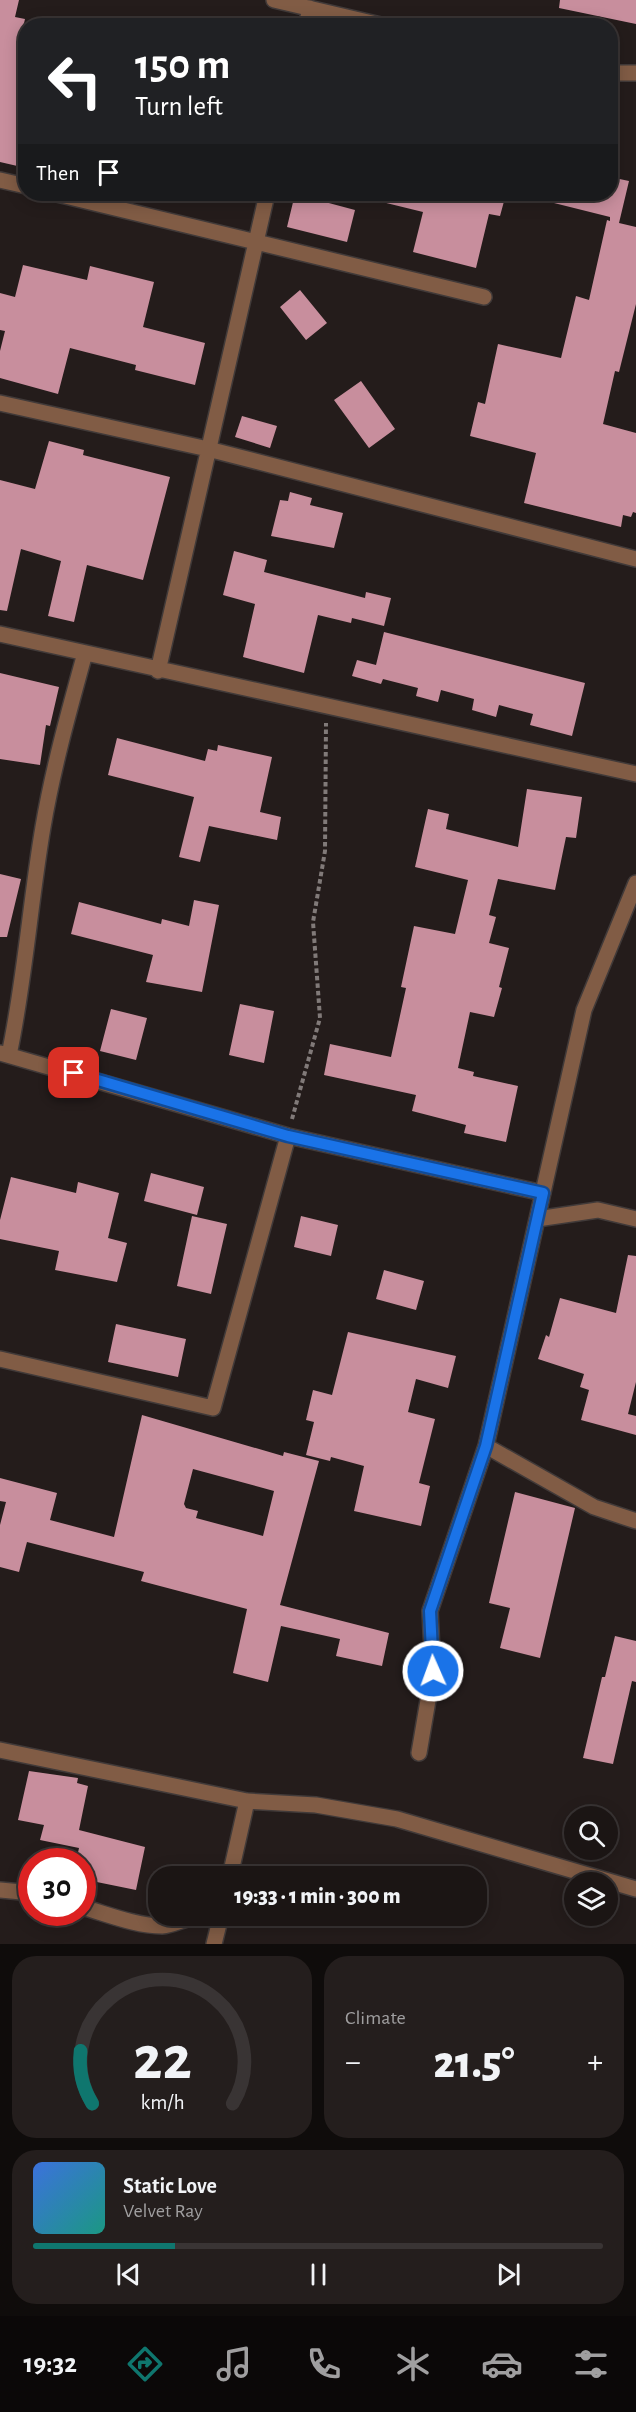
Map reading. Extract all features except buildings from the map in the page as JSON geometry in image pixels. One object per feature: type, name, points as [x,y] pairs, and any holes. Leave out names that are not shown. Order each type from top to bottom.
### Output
[{"type":"street","points":[[274,0],[352,18]]},
{"type":"street","points":[[308,18],[310,8]]},
{"type":"street","points":[[618,73],[636,73]]},
{"type":"street","points":[[0,180],[18,184]]},
{"type":"street","points":[[85,201],[484,297]]},
{"type":"street","points":[[158,671],[265,201]]},
{"type":"street","points":[[0,403],[208,449],[636,559]]},
{"type":"street","points":[[0,634],[158,671],[327,704],[635,770]]},
{"type":"street","points":[[85,653],[62,734],[43,828],[19,1010],[5,1054],[288,1136],[543,1193]]},
{"type":"street","points":[[419,1753],[433,1671],[430,1611],[486,1446],[584,1010],[636,883]]},
{"type":"street","points":[[0,1359],[213,1408],[288,1136]]},
{"type":"street","points":[[537,1219],[598,1210],[636,1219]]},
{"type":"street","points":[[486,1446],[594,1508],[636,1521]]},
{"type":"street","points":[[0,1750],[247,1802],[316,1805],[397,1820],[636,1889]]},
{"type":"street","points":[[232,1866],[247,1802]]},
{"type":"street","points":[[0,1890],[18,1892]]},
{"type":"street","points":[[96,1911],[148,1925]]},
{"type":"street","points":[[214,1944],[219,1926]]},
{"type":"path","points":[[288,1136],[320,1018],[314,922],[326,851],[327,704]]},
{"type":"route","points":[[74,1073],[288,1136],[543,1193],[486,1446],[447,1555],[430,1611],[433,1671]]}]
